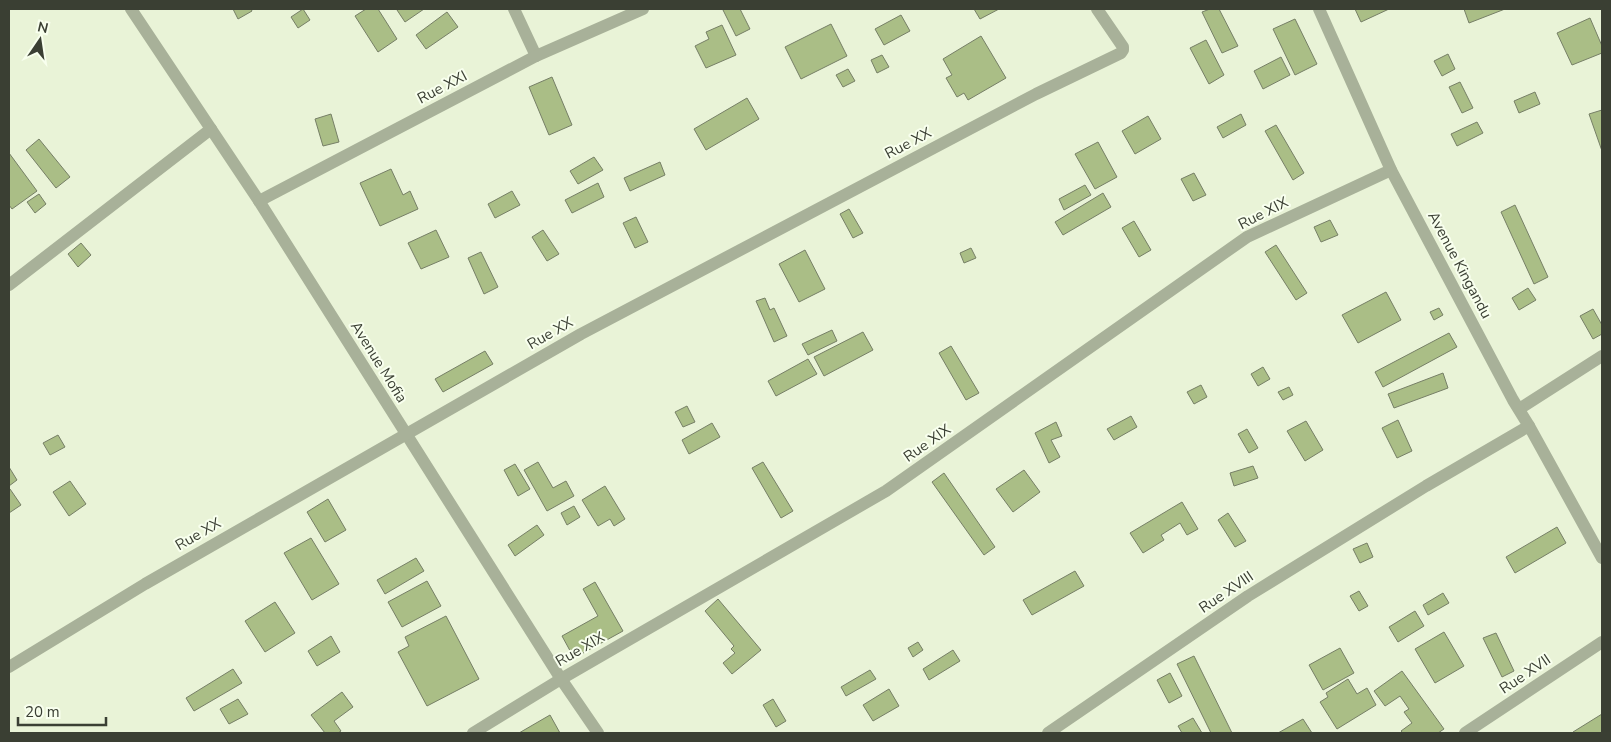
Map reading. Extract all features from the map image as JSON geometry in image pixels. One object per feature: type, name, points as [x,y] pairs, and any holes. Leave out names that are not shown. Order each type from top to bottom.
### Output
[{"type":"street","name":"Avenue Mofia","points":[[131,9],[259,201],[561,679],[598,733]]},
{"type":"street","points":[[514,9],[536,56]]},
{"type":"street","name":"Rue XXI","points":[[259,201],[536,56],[643,9]]},
{"type":"street","name":"Rue XX","points":[[9,667],[145,584],[590,329],[1036,94],[1121,53],[1123,47],[1097,9]]},
{"type":"street","name":"Avenue Kingandu","points":[[1319,9],[1391,170],[1519,410],[1602,558]]},
{"type":"street","points":[[9,285],[211,129]]},
{"type":"street","name":"Rue XIX","points":[[473,733],[561,679],[886,491],[1247,237],[1391,170]]},
{"type":"street","points":[[1519,410],[1602,356]]},
{"type":"street","name":"Rue XVIII","points":[[1048,733],[1248,596],[1426,486],[1529,426]]},
{"type":"street","name":"Rue XVII","points":[[1466,733],[1602,642]]},
{"type":"building","points":[[233,9],[251,9],[252,11],[238,19]]},
{"type":"building","points":[[303,9],[310,20],[298,28],[291,17]]},
{"type":"building","points":[[366,9],[378,9],[397,39],[378,52],[355,16]]},
{"type":"building","points":[[424,9],[405,22],[397,10]]},
{"type":"building","points":[[740,9],[750,29],[736,36],[723,10]]},
{"type":"building","points":[[974,9],[999,9],[980,19]]},
{"type":"building","points":[[1210,9],[1219,9],[1238,46],[1222,53],[1202,12]]},
{"type":"building","points":[[1355,9],[1389,9],[1361,22]]},
{"type":"building","points":[[1464,9],[1505,9],[1469,23]]},
{"type":"building","points":[[447,12],[458,27],[426,49],[416,35]]},
{"type":"building","points":[[901,15],[910,31],[884,45],[875,29]]},
{"type":"building","points":[[1590,18],[1602,46],[1602,53],[1572,65],[1557,33]]},
{"type":"building","points":[[1295,19],[1317,64],[1295,75],[1273,29]]},
{"type":"building","points":[[831,24],[847,56],[801,79],[785,47]]},
{"type":"building","points":[[722,25],[736,55],[706,68],[695,46],[709,39],[706,32]]},
{"type":"building","points":[[981,36],[1006,78],[968,100],[964,93],[957,97],[946,78],[952,75],[943,59]]},
{"type":"building","points":[[1206,40],[1224,75],[1209,84],[1190,48]]},
{"type":"building","points":[[1448,54],[1455,69],[1442,76],[1434,61]]},
{"type":"building","points":[[882,55],[889,67],[877,73],[871,60]]},
{"type":"building","points":[[1281,57],[1290,75],[1263,89],[1254,71]]},
{"type":"building","points":[[848,69],[855,81],[843,87],[836,75]]},
{"type":"building","points":[[552,77],[572,125],[549,135],[529,87]]},
{"type":"building","points":[[1460,82],[1473,108],[1462,113],[1449,87]]},
{"type":"building","points":[[1535,92],[1540,104],[1519,113],[1514,101]]},
{"type":"building","points":[[747,98],[759,119],[706,150],[694,129]]},
{"type":"building","points":[[1602,110],[1602,151],[1589,114]]},
{"type":"building","points":[[331,114],[339,142],[323,146],[315,119]]},
{"type":"building","points":[[1241,114],[1246,125],[1223,138],[1217,127]]},
{"type":"building","points":[[1148,116],[1161,139],[1135,154],[1122,131]]},
{"type":"building","points":[[1477,122],[1483,133],[1457,146],[1451,134]]},
{"type":"building","points":[[1276,125],[1304,173],[1293,180],[1265,131]]},
{"type":"building","points":[[39,139],[70,177],[56,188],[26,150]]},
{"type":"building","points":[[1098,142],[1117,177],[1095,189],[1075,154]]},
{"type":"building","points":[[9,153],[37,191],[12,209],[9,205]]},
{"type":"building","points":[[594,157],[603,170],[578,184],[570,171]]},
{"type":"building","points":[[660,162],[665,175],[630,191],[624,178]]},
{"type":"building","points":[[391,169],[403,195],[410,191],[418,209],[380,226],[360,183]]},
{"type":"building","points":[[1194,173],[1206,195],[1193,201],[1181,179]]},
{"type":"building","points":[[598,183],[604,197],[572,213],[565,200]]},
{"type":"building","points":[[1085,185],[1091,195],[1064,210],[1059,199]]},
{"type":"building","points":[[512,191],[520,205],[495,218],[488,204]]},
{"type":"building","points":[[1103,193],[1111,207],[1063,235],[1055,222]]},
{"type":"building","points":[[39,194],[46,204],[35,213],[27,202]]},
{"type":"building","points":[[1515,205],[1548,277],[1534,284],[1501,212]]},
{"type":"building","points":[[849,209],[863,233],[853,238],[840,214]]},
{"type":"building","points":[[636,217],[648,242],[635,248],[623,223]]},
{"type":"building","points":[[1330,220],[1338,235],[1321,242],[1314,227]]},
{"type":"building","points":[[1134,221],[1151,250],[1139,257],[1122,228]]},
{"type":"building","points":[[436,230],[449,257],[421,269],[408,243]]},
{"type":"building","points":[[543,230],[559,254],[547,261],[532,237]]},
{"type":"building","points":[[81,243],[91,255],[78,267],[68,254]]},
{"type":"building","points":[[1276,245],[1307,293],[1296,300],[1265,252]]},
{"type":"building","points":[[971,248],[976,258],[964,263],[960,253]]},
{"type":"building","points":[[805,250],[825,289],[799,302],[779,264]]},
{"type":"building","points":[[481,252],[498,287],[484,294],[468,258]]},
{"type":"building","points":[[1528,288],[1536,300],[1519,310],[1512,298]]},
{"type":"building","points":[[1386,292],[1401,320],[1358,343],[1342,315]]},
{"type":"building","points":[[765,298],[770,310],[774,308],[787,336],[774,342],[756,301]]},
{"type":"building","points":[[1439,308],[1443,315],[1434,320],[1430,312]]},
{"type":"building","points":[[1593,309],[1602,325],[1602,334],[1593,339],[1580,316]]},
{"type":"building","points":[[832,330],[837,341],[808,355],[802,344]]},
{"type":"building","points":[[863,332],[873,350],[824,376],[814,357]]},
{"type":"building","points":[[1449,333],[1457,347],[1383,387],[1375,372]]},
{"type":"building","points":[[951,346],[979,393],[966,400],[939,353]]},
{"type":"building","points":[[485,351],[493,364],[443,392],[435,379]]},
{"type":"building","points":[[808,359],[817,374],[776,396],[768,381]]},
{"type":"building","points":[[1263,367],[1270,379],[1258,386],[1251,374]]},
{"type":"building","points":[[1443,373],[1448,388],[1394,408],[1388,394]]},
{"type":"building","points":[[1201,385],[1207,397],[1194,404],[1187,392]]},
{"type":"building","points":[[1289,387],[1293,395],[1283,400],[1278,392]]},
{"type":"building","points":[[687,406],[695,422],[683,427],[675,412]]},
{"type":"building","points":[[1131,416],[1137,427],[1114,440],[1107,429]]},
{"type":"building","points":[[1398,420],[1412,451],[1397,458],[1382,428]]},
{"type":"building","points":[[1306,421],[1323,450],[1305,461],[1287,431]]},
{"type":"building","points":[[1056,422],[1062,436],[1051,440],[1060,457],[1049,463],[1035,433]]},
{"type":"building","points":[[712,423],[720,437],[689,454],[682,440]]},
{"type":"building","points":[[1247,429],[1258,448],[1249,453],[1238,434]]},
{"type":"building","points":[[58,435],[65,447],[50,455],[43,443]]},
{"type":"building","points":[[538,462],[553,488],[566,481],[574,496],[547,511],[524,470]]},
{"type":"building","points":[[763,462],[793,511],[781,518],[752,468]]},
{"type":"building","points":[[515,464],[530,489],[518,496],[504,470]]},
{"type":"building","points":[[1253,466],[1258,478],[1234,486],[1230,473]]},
{"type":"building","points":[[9,467],[17,480],[9,486]]},
{"type":"building","points":[[1024,470],[1040,492],[1013,512],[996,489]]},
{"type":"building","points":[[944,473],[995,547],[984,555],[932,482]]},
{"type":"building","points":[[70,481],[86,504],[69,516],[53,492]]},
{"type":"building","points":[[605,486],[625,519],[614,526],[610,519],[598,526],[582,500]]},
{"type":"building","points":[[9,490],[21,505],[9,513]]},
{"type":"building","points":[[328,499],[346,530],[325,542],[307,512]]},
{"type":"building","points":[[1182,502],[1198,529],[1187,535],[1180,523],[1161,535],[1164,540],[1143,553],[1130,533]]},
{"type":"building","points":[[574,506],[580,517],[567,525],[561,513]]},
{"type":"building","points":[[1228,513],[1246,541],[1235,547],[1218,520]]},
{"type":"building","points":[[537,525],[544,535],[515,556],[508,545]]},
{"type":"building","points":[[1557,527],[1566,543],[1515,573],[1506,557]]},
{"type":"building","points":[[311,538],[339,584],[312,600],[284,553]]},
{"type":"building","points":[[1367,543],[1373,557],[1360,563],[1353,549]]},
{"type":"building","points":[[416,558],[424,571],[385,594],[377,580]]},
{"type":"building","points":[[1075,571],[1084,586],[1032,615],[1023,600]]},
{"type":"building","points":[[427,581],[441,606],[402,627],[388,602]]},
{"type":"building","points":[[595,582],[623,631],[574,658],[562,636],[598,616],[583,589]]},
{"type":"building","points":[[1359,591],[1368,606],[1359,611],[1350,596]]},
{"type":"building","points":[[1443,593],[1449,603],[1428,615],[1423,605]]},
{"type":"building","points":[[718,599],[761,650],[732,674],[723,663],[735,653],[731,649],[734,646],[705,611]]},
{"type":"building","points":[[275,602],[295,633],[265,652],[245,621]]},
{"type":"building","points":[[1415,611],[1424,626],[1398,642],[1389,627]]},
{"type":"building","points":[[446,616],[479,679],[427,706],[398,652],[409,646],[405,637]]},
{"type":"building","points":[[1444,632],[1464,666],[1435,683],[1415,649]]},
{"type":"building","points":[[1496,633],[1514,671],[1502,677],[1483,638]]},
{"type":"building","points":[[331,636],[340,652],[317,666],[308,651]]},
{"type":"building","points":[[918,642],[923,650],[913,657],[908,648]]},
{"type":"building","points":[[1340,648],[1354,673],[1323,690],[1309,665]]},
{"type":"building","points":[[953,650],[960,661],[929,680],[923,669]]},
{"type":"building","points":[[1194,656],[1232,733],[1211,733],[1177,664]]},
{"type":"building","points":[[233,669],[242,683],[194,711],[186,698]]},
{"type":"building","points":[[870,670],[876,679],[846,696],[841,687]]},
{"type":"building","points":[[1402,671],[1444,729],[1438,733],[1403,733],[1401,731],[1412,723],[1404,712],[1409,709],[1400,696],[1385,706],[1374,691]]},
{"type":"building","points":[[1170,673],[1182,696],[1169,703],[1157,680]]},
{"type":"building","points":[[1348,679],[1357,694],[1367,688],[1376,705],[1337,729],[1320,702],[1328,697],[1326,693]]},
{"type":"building","points":[[889,689],[899,706],[873,721],[863,705]]},
{"type":"building","points":[[342,692],[353,707],[334,721],[341,731],[338,733],[325,733],[311,715]]},
{"type":"building","points":[[238,699],[248,714],[229,724],[220,709]]},
{"type":"building","points":[[773,699],[786,721],[776,727],[763,705]]},
{"type":"building","points":[[1602,714],[1602,733],[1573,733],[1573,732]]},
{"type":"building","points":[[550,715],[560,733],[519,733]]},
{"type":"building","points":[[1193,718],[1202,733],[1182,733],[1178,726]]},
{"type":"building","points":[[1303,719],[1312,733],[1278,733]]}]
